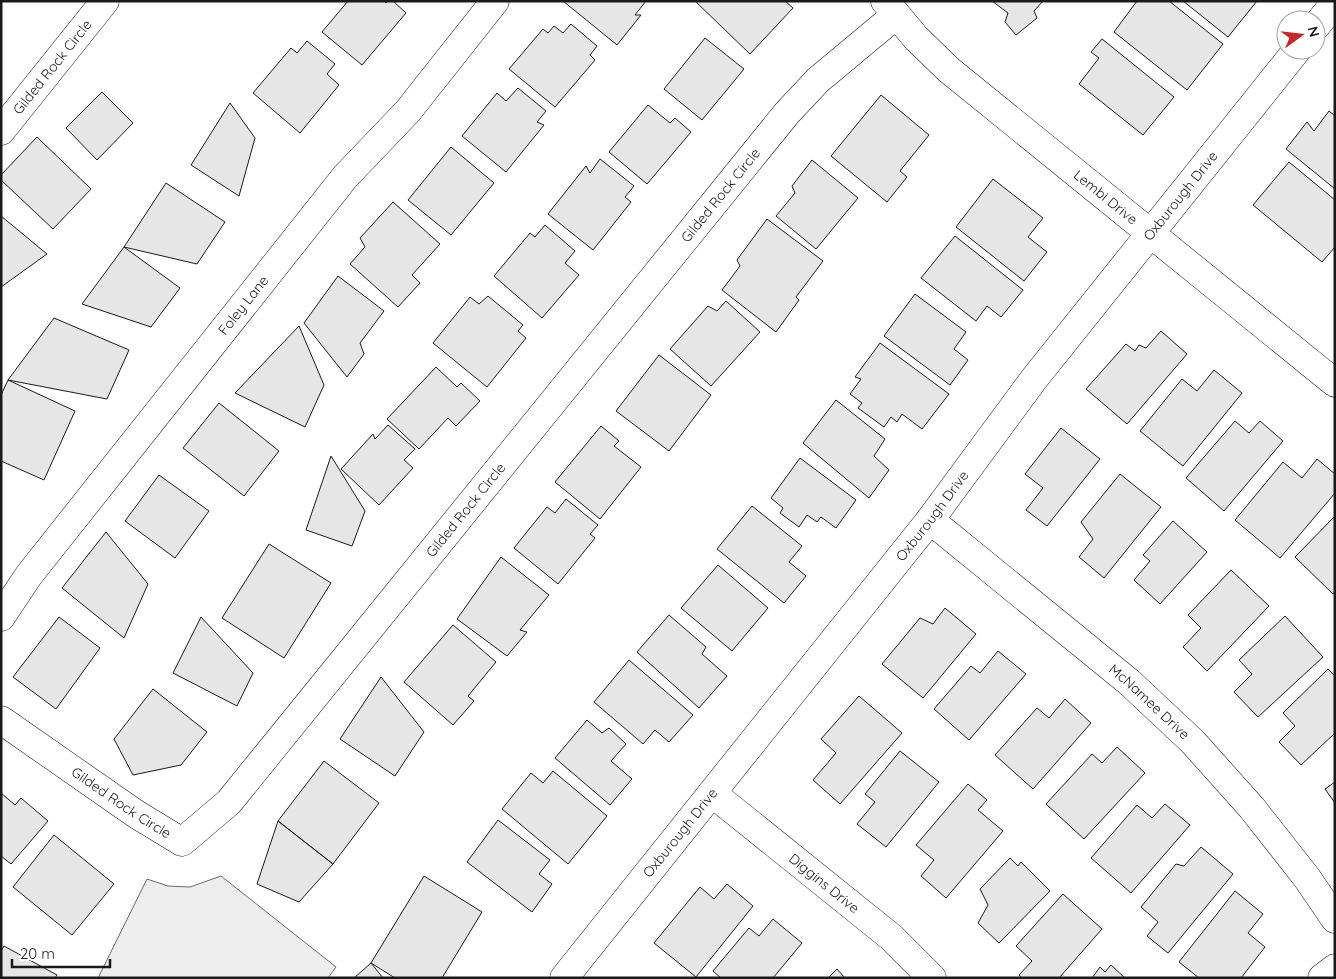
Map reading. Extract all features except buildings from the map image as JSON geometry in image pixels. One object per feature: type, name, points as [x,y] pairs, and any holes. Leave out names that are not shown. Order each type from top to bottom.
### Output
[{"type":"street","name":"Gilded Rock Circle","points":[[1,131],[105,1]]},
{"type":"street","name":"Foley Lane","points":[[1,617],[29,575],[345,177],[408,111],[495,1]]},
{"type":"street","points":[[1326,14],[1335,3]]},
{"type":"street","name":"Gilded Rock Circle","points":[[1,720],[136,814],[182,842],[229,802],[787,113],[890,8]]},
{"type":"street","name":"Lembi Drive","points":[[890,8],[916,38],[949,70],[1335,383]]},
{"type":"street","name":"Oxburough Drive","points":[[564,978],[930,520],[1034,379],[1289,60]]},
{"type":"street","name":"McNamee Drive","points":[[930,520],[1129,682],[1193,742],[1252,808],[1307,878],[1335,919]]},
{"type":"street","name":"Diggins Drive","points":[[712,793],[891,937],[932,978]]},
{"type":"street","points":[[1322,978],[1335,968]]},
{"type":"shaded area","points":[[221,876],[336,967],[328,978],[98,978],[147,879],[168,886],[190,887]]}]
